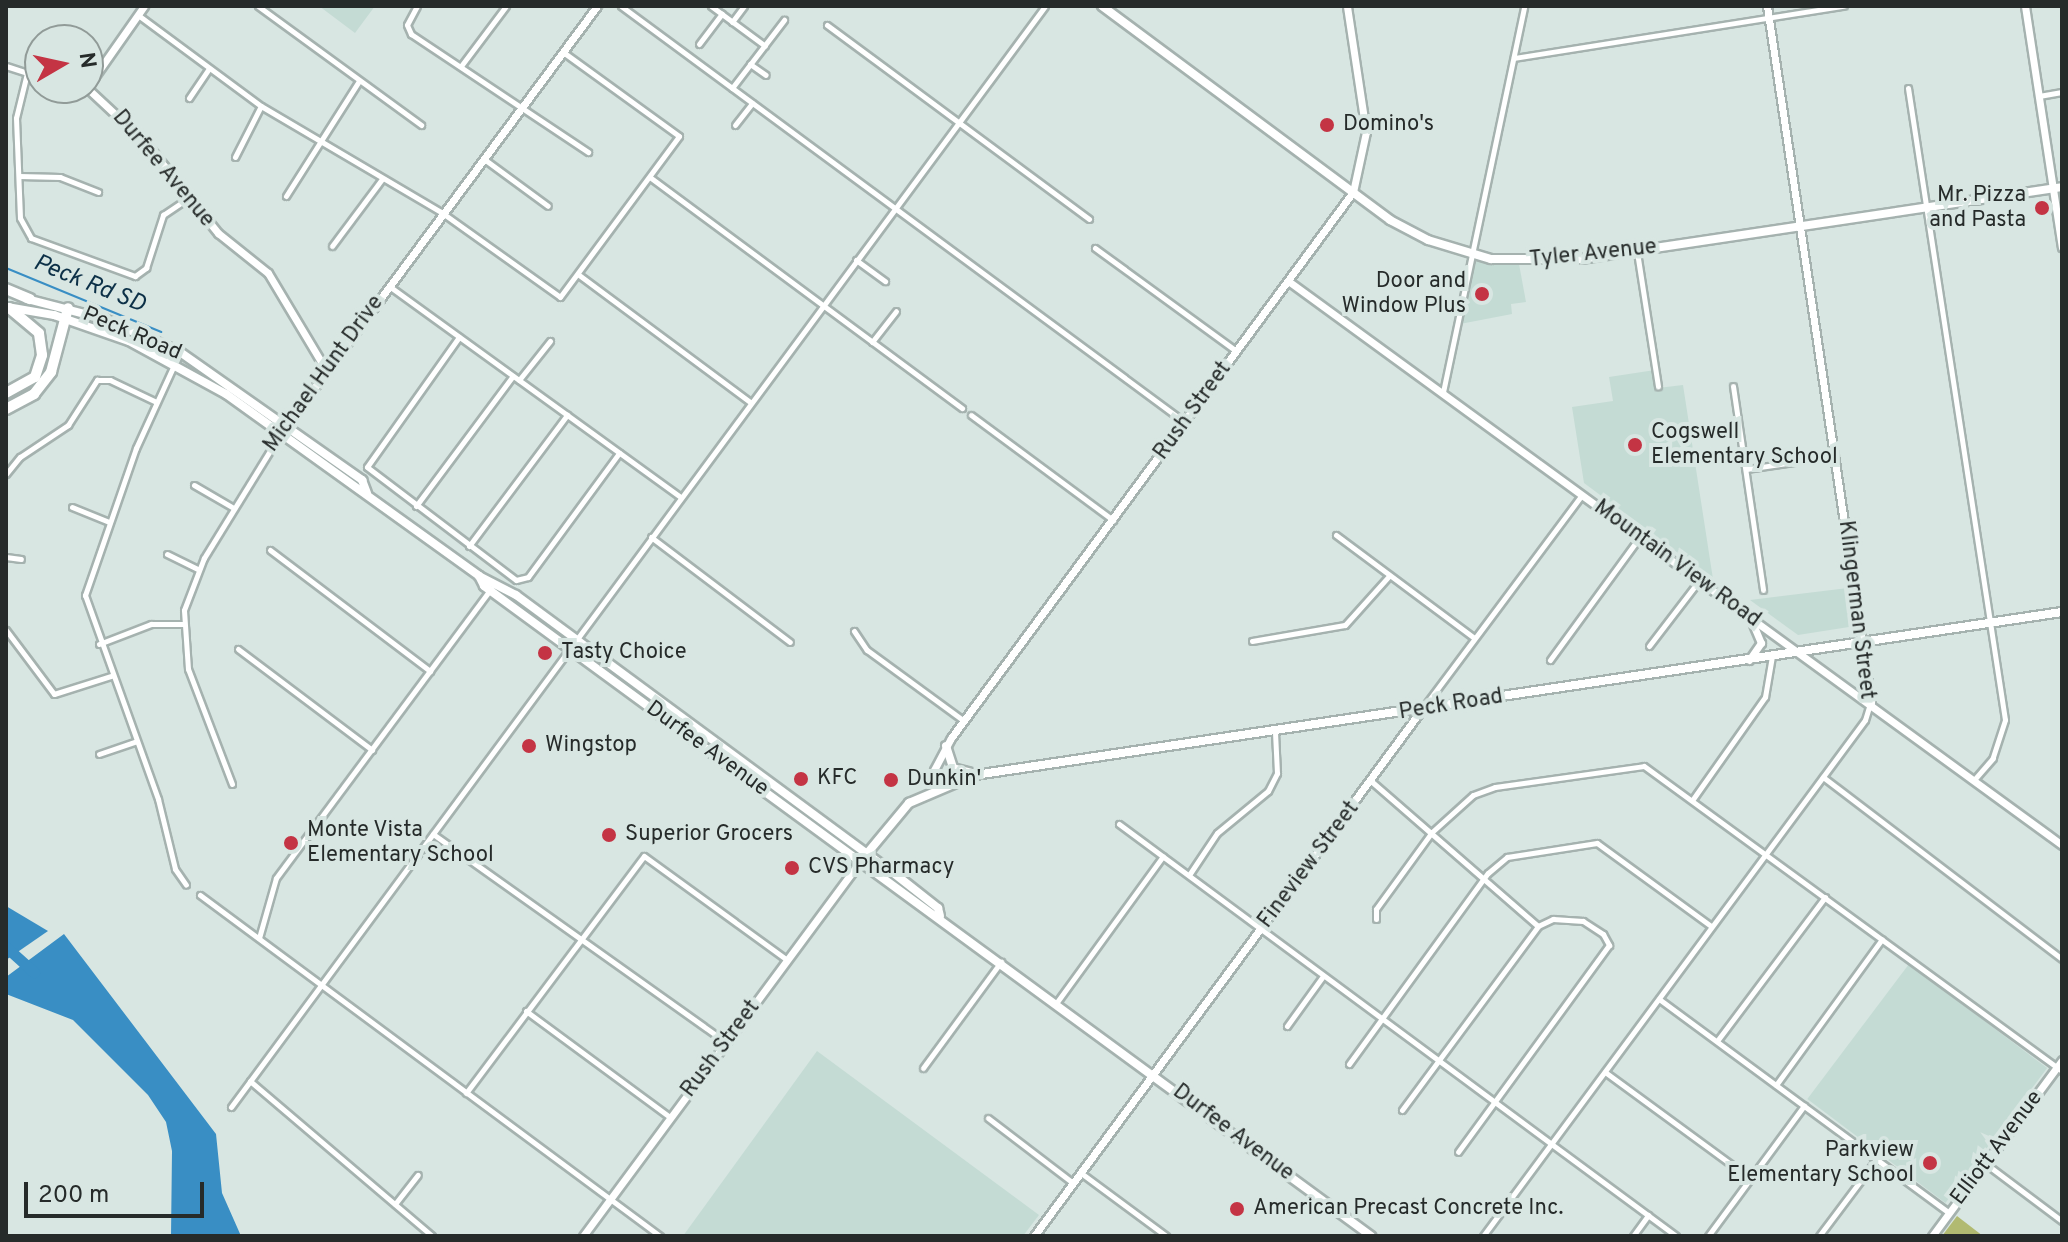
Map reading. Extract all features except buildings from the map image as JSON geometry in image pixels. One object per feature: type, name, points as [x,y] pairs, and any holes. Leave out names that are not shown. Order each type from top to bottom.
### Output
[{"type":"highway","points":[[6,292],[30,299]]},
{"type":"highway","points":[[6,393],[35,377],[42,355],[39,333],[8,307]]},
{"type":"highway","points":[[6,409],[34,394],[46,380],[67,313]]},
{"type":"main road","name":"Tyler Avenue","points":[[1102,6],[1409,231],[1472,255],[1527,263],[1637,251],[2057,188]]},
{"type":"main road","name":"Peck Road","points":[[30,299],[180,352],[284,430]]},
{"type":"main road","name":"Peck Road","points":[[8,307],[67,313],[175,363],[284,430]]},
{"type":"main road","name":"Durfee Avenue","points":[[284,430],[362,480],[367,493],[479,576],[489,590],[926,912],[940,916],[1371,1236]]},
{"type":"main road","name":"Durfee Avenue","points":[[479,576],[496,581],[867,853],[933,904],[940,916]]},
{"type":"main road","name":"Peck Road","points":[[860,862],[899,812],[938,787],[975,775],[2062,612]]},
{"type":"main road","points":[[946,746],[953,768],[975,775]]},
{"type":"street","points":[[104,62],[144,6]]},
{"type":"street","points":[[258,6],[421,125]]},
{"type":"street","points":[[417,6],[407,25],[411,34],[588,152]]},
{"type":"street","points":[[461,67],[506,6]]},
{"type":"street","name":"Michael Hunt Drive","points":[[232,784],[188,669],[183,624],[198,569],[232,507],[326,370],[597,6]]},
{"type":"street","points":[[621,6],[1184,422]]},
{"type":"street","points":[[711,6],[765,46]]},
{"type":"street","points":[[732,22],[744,6]]},
{"type":"street","points":[[231,1107],[1045,6]]},
{"type":"street","name":"Rush Street","points":[[938,787],[934,770],[946,746],[1184,422],[1291,283],[1353,192],[1366,132],[1347,6]]},
{"type":"street","points":[[1443,392],[1524,6]]},
{"type":"street","name":"Klingerman Street","points":[[1483,1236],[1865,720],[1871,703],[1865,642],[1767,6]]},
{"type":"street","points":[[1514,58],[1844,6]]},
{"type":"street","points":[[2025,6],[2057,188],[2062,247]]},
{"type":"street","points":[[699,44],[722,14]]},
{"type":"street","points":[[138,15],[208,70],[261,106],[441,212],[560,297],[651,178],[679,136],[563,52]]},
{"type":"street","points":[[732,88],[784,20]]},
{"type":"street","points":[[827,25],[1089,219]]},
{"type":"street","points":[[750,64],[766,75]]},
{"type":"street","points":[[189,98],[208,70]]},
{"type":"street","points":[[286,196],[359,81]]},
{"type":"street","points":[[24,83],[16,108],[21,226],[31,238],[130,276],[139,274],[157,224],[188,198]]},
{"type":"street","points":[[1908,88],[2005,720],[1993,758],[1975,779]]},
{"type":"street","points":[[2039,96],[2062,92]]},
{"type":"street","name":"Durfee Avenue","points":[[104,102],[145,142],[218,233],[268,273],[326,370]]},
{"type":"street","points":[[735,125],[752,103]]},
{"type":"street","points":[[235,157],[261,106]]},
{"type":"street","points":[[484,158],[548,206]]},
{"type":"street","points":[[19,176],[52,176],[98,192]]},
{"type":"street","points":[[651,178],[962,408]]},
{"type":"street","points":[[332,246],[382,179]]},
{"type":"street","points":[[1095,248],[1237,352]]},
{"type":"street","points":[[1637,251],[1658,386]]},
{"type":"street","points":[[856,260],[885,281]]},
{"type":"street","points":[[579,275],[750,402]]},
{"type":"street","name":"Mountain View Road","points":[[1291,283],[2062,845]]},
{"type":"street","points":[[389,286],[680,497]]},
{"type":"street","points":[[872,342],[896,311]]},
{"type":"street","points":[[459,337],[367,467],[469,546],[523,581],[619,453]]},
{"type":"street","points":[[416,506],[516,378],[550,341]]},
{"type":"street","points":[[180,352],[154,401],[85,595],[99,644],[137,741],[175,869],[186,885]]},
{"type":"street","points":[[6,474],[20,457],[68,425],[97,380],[110,380],[154,401]]},
{"type":"street","points":[[1733,386],[1763,590]]},
{"type":"street","points":[[469,546],[567,415]]},
{"type":"street","points":[[971,415],[1113,520]]},
{"type":"street","points":[[1747,469],[1835,456]]},
{"type":"street","points":[[194,485],[232,507]]},
{"type":"street","name":"Fineview Street","points":[[1034,1236],[1582,494]]},
{"type":"street","points":[[72,507],[109,522]]},
{"type":"street","points":[[1336,535],[1474,638]]},
{"type":"street","points":[[651,537],[790,642]]},
{"type":"street","points":[[1550,660],[1639,538]]},
{"type":"street","points":[[270,550],[430,671]]},
{"type":"street","points":[[167,554],[198,569]]},
{"type":"street","points":[[6,557],[21,559]]},
{"type":"street","points":[[1252,641],[1345,625],[1389,576]]},
{"type":"street","points":[[259,938],[276,878],[496,581]]},
{"type":"street","points":[[1649,646],[1698,582]]},
{"type":"street","points":[[1747,616],[1761,638],[1749,660]]},
{"type":"street","points":[[99,644],[151,624],[183,624]]},
{"type":"street","points":[[6,630],[54,694],[111,676]]},
{"type":"street","points":[[854,631],[867,650],[964,721]]},
{"type":"street","points":[[238,649],[372,750]]},
{"type":"street","points":[[1693,799],[1763,701],[1772,656]]},
{"type":"street","points":[[1189,875],[1217,833],[1268,791],[1278,765],[1275,732]]},
{"type":"street","points":[[99,754],[137,741]]},
{"type":"street","points":[[1376,919],[1376,909],[1432,832],[1455,806],[1484,790],[1622,767],[1651,768],[2060,1066]]},
{"type":"street","points":[[1823,777],[2062,959]]},
{"type":"street","points":[[1371,781],[1432,832],[1482,883],[1538,926]]},
{"type":"street","points":[[1119,824],[1676,1236]]},
{"type":"street","points":[[433,834],[726,1042]]},
{"type":"street","points":[[1349,1064],[1482,883],[1507,857],[1597,843],[1711,926]]},
{"type":"street","points":[[466,1093],[580,937],[644,856],[787,960]]},
{"type":"street","points":[[1057,1002],[1163,856]]},
{"type":"street","name":"Rush Street","points":[[583,1236],[860,862]]},
{"type":"street","points":[[200,895],[660,1236]]},
{"type":"street","points":[[1717,1041],[1825,897]]},
{"type":"street","points":[[1402,1110],[1538,926],[1553,919],[1583,921],[1603,934],[1609,945],[1458,1152]]},
{"type":"street","points":[[1776,1085],[1882,939]]},
{"type":"street","points":[[923,1068],[1001,962]]},
{"type":"street","points":[[1287,1026],[1323,976]]},
{"type":"street","points":[[1659,999],[1949,1213]]},
{"type":"street","points":[[526,1011],[670,1117]]},
{"type":"street","name":"Elliott Avenue","points":[[1932,1236],[2060,1066]]},
{"type":"street","points":[[1605,1072],[1751,1179]]},
{"type":"street","points":[[250,1081],[432,1236]]},
{"type":"street","points":[[1708,1236],[1804,1106]]},
{"type":"street","points":[[988,1118],[1074,1183]]},
{"type":"street","points":[[1819,1236],[1876,1160]]},
{"type":"street","points":[[1986,1164],[2062,1221]]},
{"type":"street","points":[[1081,1173],[1166,1236]]},
{"type":"street","points":[[395,1204],[418,1175]]},
{"type":"street","points":[[1633,1236],[1648,1215]]},
{"type":"shaded area","points":[[319,6],[375,6],[355,33]]},
{"type":"shaded area","points":[[1473,257],[1519,264],[1526,302],[1511,304],[1512,314],[1460,324]]},
{"type":"shaded area","name":"Cogswell Elementary School","points":[[1655,370],[1658,388],[1683,385],[1713,579],[1584,483],[1572,407],[1613,401],[1609,377]]},
{"type":"shaded area","points":[[1848,588],[1849,627],[1798,635],[1750,600]]},
{"type":"shaded area","points":[[1909,964],[2047,1068],[1945,1203],[1807,1099]]},
{"type":"shaded area","points":[[817,1051],[1039,1215],[1023,1236],[683,1236]]},
{"type":"green space","points":[[1957,1216],[1983,1236],[1942,1236]]},
{"type":"water","points":[[6,906],[48,931],[6,960]]},
{"type":"water","points":[[64,934],[216,1134],[222,1193],[241,1236],[171,1236],[172,1151],[166,1122],[148,1095],[73,1020],[6,994],[6,977]]},
{"type":"waterway","name":"Peck Rd SD","points":[[6,268],[161,332]]},
{"type":"waterway","points":[[6,947],[34,972]]},
{"type":"place","name":"Domino's","points":[[1327,125]]},
{"type":"place","name":"Mr. Pizza and Pasta","points":[[2042,208]]},
{"type":"place","name":"Door and Window Plus","points":[[1482,294]]},
{"type":"place","name":"Cogswell Elementary School","points":[[1635,445]]},
{"type":"place","name":"Tasty Choice","points":[[545,653]]},
{"type":"place","name":"Wingstop","points":[[529,746]]},
{"type":"place","name":"KFC","points":[[801,779]]},
{"type":"place","name":"Dunkin'","points":[[891,780]]},
{"type":"place","name":"Superior Grocers","points":[[609,835]]},
{"type":"place","name":"Monte Vista Elementary School","points":[[291,843]]},
{"type":"place","name":"CVS Pharmacy","points":[[792,868]]},
{"type":"place","name":"Parkview Elementary School","points":[[1930,1163]]},
{"type":"place","name":"American Precast Concrete Inc.","points":[[1237,1209]]}]
